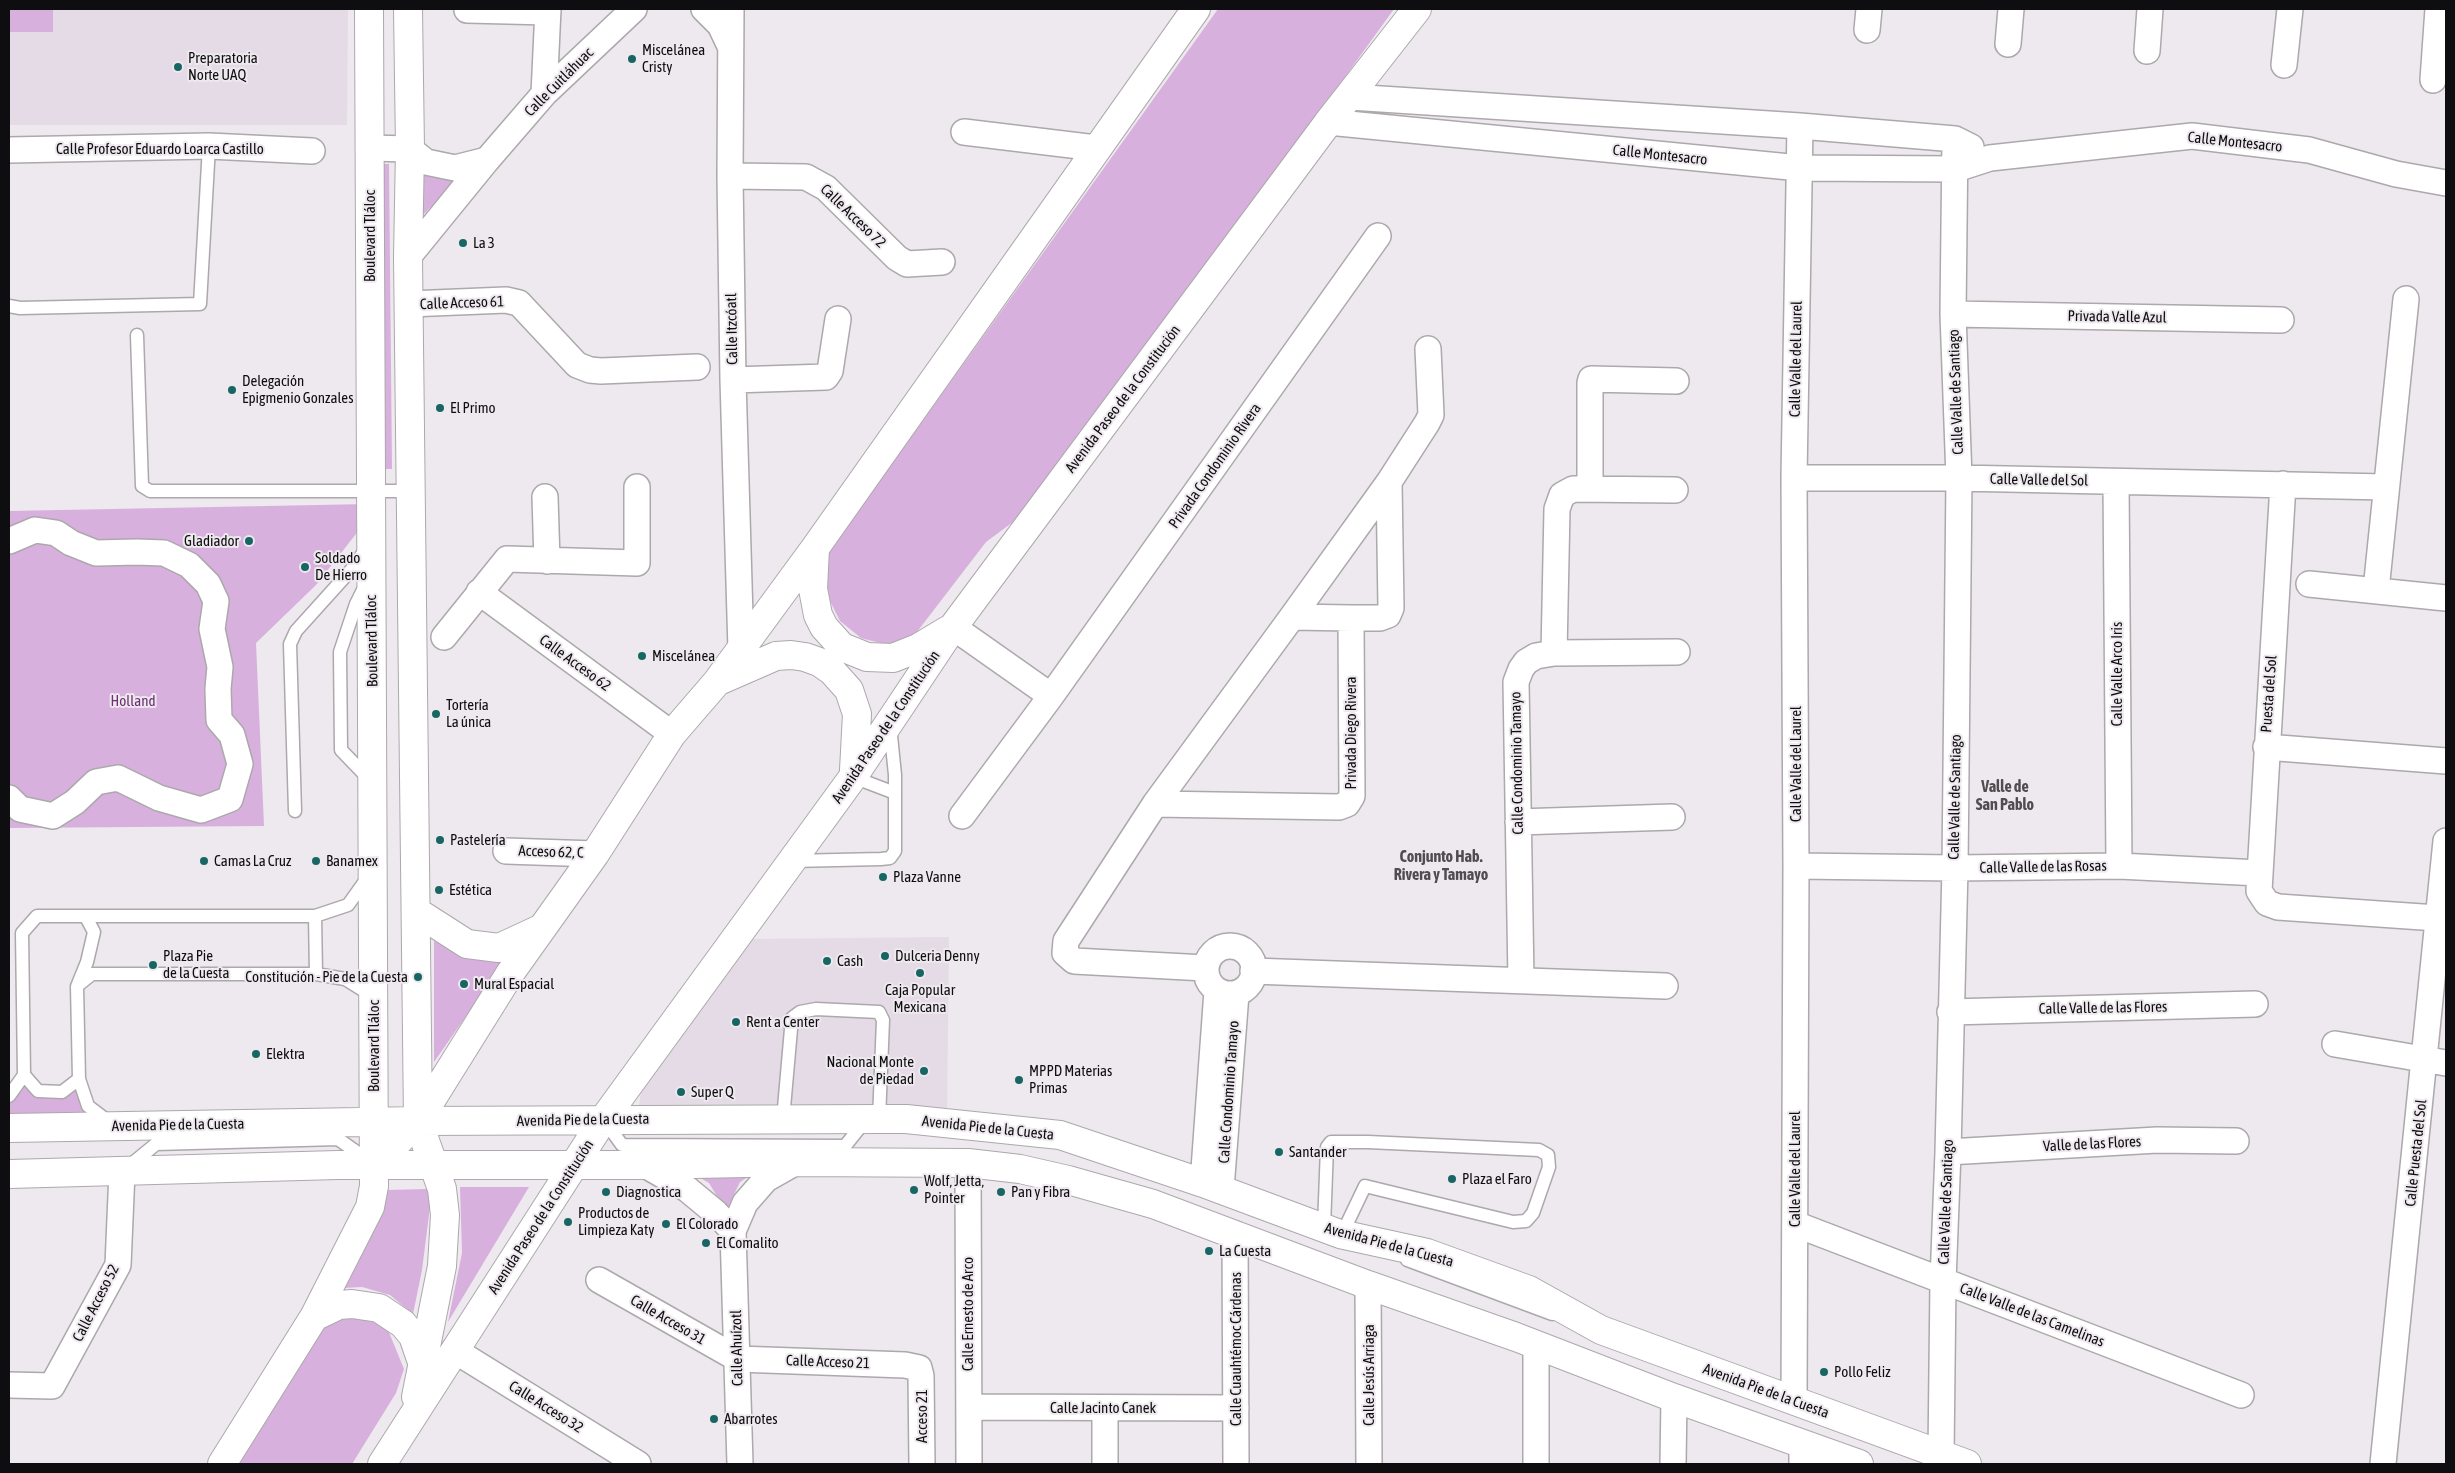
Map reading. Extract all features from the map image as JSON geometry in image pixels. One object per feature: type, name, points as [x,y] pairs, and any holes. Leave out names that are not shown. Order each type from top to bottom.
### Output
[{"type":"street","name":"Boulevard Tláloc","points":[[369,9],[375,1164]]},
{"type":"street","points":[[408,9],[410,149],[408,257],[418,1121],[442,1189],[445,1215],[442,1266],[412,1416]]},
{"type":"street","name":"Calle Cuitláhuac","points":[[408,257],[544,94],[634,9]]},
{"type":"street","points":[[704,9],[720,25],[730,46]]},
{"type":"street","name":"Calle Itzcóatl","points":[[731,9],[732,380],[741,650]]},
{"type":"street","points":[[222,1464],[314,1316],[370,1207],[375,1164],[418,1121],[511,972],[540,929],[596,854],[672,734],[716,683],[815,548],[1196,9]]},
{"type":"street","name":"Avenida Paseo de la Constitución","points":[[382,1464],[603,1120],[853,777],[889,720],[953,627],[1328,122],[1350,97],[1417,9]]},
{"type":"street","points":[[2008,44],[2011,9]]},
{"type":"street","points":[[2147,51],[2150,9]]},
{"type":"street","points":[[2284,65],[2290,9]]},
{"type":"street","points":[[2433,80],[2438,9]]},
{"type":"street","points":[[468,10],[548,10],[544,94]]},
{"type":"street","points":[[1350,97],[1800,126],[1955,139],[1990,158]]},
{"type":"street","name":"Calle Montesacro","points":[[1328,122],[1800,168],[1956,169],[1990,158],[2192,136],[2309,150],[2396,174],[2446,184]]},
{"type":"street","name":"Calle Valle del Laurel","points":[[1794,1401],[1796,866],[1794,478],[1800,126]]},
{"type":"street","points":[[964,132],[1096,148]]},
{"type":"street","name":"Calle Valle de Santiago","points":[[1941,1455],[1943,1281],[1955,868],[1959,478],[1953,314],[1955,139]]},
{"type":"street","name":"Calle Profesor Eduardo Loarca Castillo","points":[[9,150],[209,146],[312,151]]},
{"type":"street","points":[[369,148],[410,149],[426,162],[454,168],[487,160]]},
{"type":"street","name":"Calle Acceso 72","points":[[730,176],[806,176],[826,188],[897,258],[907,264],[942,262]]},
{"type":"street","name":"Privada Condominio Rivera","points":[[962,816],[1051,696],[1378,236]]},
{"type":"street","points":[[2376,590],[2406,299]]},
{"type":"street","name":"Calle Acceso 61","points":[[409,304],[506,300],[519,303],[577,365],[590,370],[601,372],[697,367]]},
{"type":"street","name":"Privada Valle Azul","points":[[1953,314],[2281,320]]},
{"type":"street","points":[[732,380],[826,377],[830,371],[838,319]]},
{"type":"street","points":[[1205,968],[1074,961],[1065,953],[1066,941],[1155,804],[1389,482],[1431,415],[1428,349]]},
{"type":"street","points":[[1590,488],[1590,383],[1592,380],[1676,381]]},
{"type":"street","name":"Calle Valle del Sol","points":[[1794,478],[1959,478],[2386,487]]},
{"type":"street","points":[[1292,617],[1380,618],[1388,615],[1391,608],[1389,482]]},
{"type":"street","name":"Calle Valle Arco Iris","points":[[2116,482],[2119,866]]},
{"type":"street","name":"Puesta del Sol","points":[[2283,484],[2259,891],[2267,903],[2278,906],[2437,918]]},
{"type":"street","points":[[444,637],[507,558],[637,563],[636,487]]},
{"type":"street","points":[[1554,653],[1559,502],[1567,491],[1590,488],[1675,490]]},
{"type":"street","points":[[545,497],[547,561]]},
{"type":"street","points":[[9,541],[34,530],[56,533],[71,543],[96,553],[136,552],[164,554],[189,566],[208,584],[216,602],[212,629],[220,667],[218,689],[219,720],[232,735],[240,764],[230,799],[202,810],[159,798],[118,778],[96,782],[75,802],[53,816],[20,809],[9,798]]},
{"type":"street","points":[[815,548],[813,589],[818,615],[824,627],[842,647],[867,657],[893,658],[918,648],[953,627],[1051,696]]},
{"type":"street","points":[[2309,584],[2446,598]]},
{"type":"street","name":"Calle Acceso 62","points":[[479,592],[672,734]]},
{"type":"street","name":"Privada Diego Rivera","points":[[1155,804],[1339,807],[1347,804],[1352,796],[1351,618]]},
{"type":"street","name":"Calle Condominio Tamayo","points":[[1521,980],[1516,682],[1526,662],[1536,656],[1554,653],[1677,652]]},
{"type":"street","points":[[716,683],[776,656],[805,657],[832,671],[849,690],[857,714],[858,727],[853,777]]},
{"type":"street","points":[[2266,747],[2446,761]]},
{"type":"street","points":[[1518,822],[1672,818]]},
{"type":"street","name":"Calle Puesta del Sol","points":[[2383,1464],[2436,1062],[2437,918],[2446,841]]},
{"type":"street","name":"Acceso 62, C","points":[[506,851],[596,854]]},
{"type":"street","name":"Calle Valle de las Rosas","points":[[1796,866],[1955,868],[2119,866],[2259,872]]},
{"type":"street","points":[[417,912],[467,944],[499,948],[540,929]]},
{"type":"street","points":[[1232,946],[1246,951],[1250,957],[1253,971],[1249,986],[1226,992],[1208,981],[1205,968],[1211,954],[1217,949],[1232,946]]},
{"type":"street","points":[[1253,971],[1665,986]]},
{"type":"street","name":"Calle Condominio Tamayo","points":[[1212,1186],[1226,992]]},
{"type":"street","name":"Calle Valle de las Flores","points":[[1950,1012],[2255,1004]]},
{"type":"street","points":[[2335,1044],[2436,1062]]},
{"type":"street","name":"Avenida Pie de la Cuesta","points":[[9,1128],[418,1121],[906,1119],[1060,1135],[1212,1186],[1332,1231],[1427,1252],[1520,1287],[1601,1330],[1968,1464]]},
{"type":"street","name":"Valle de las Flores","points":[[1948,1152],[2157,1140],[2236,1141]]},
{"type":"street","points":[[9,1174],[375,1164],[645,1166],[796,1162],[968,1163],[1020,1169],[1068,1180],[1153,1204],[1368,1285],[1536,1345],[1674,1398],[1802,1454],[1859,1464]]},
{"type":"street","name":"Calle Ahuízotl","points":[[740,1464],[733,1232],[745,1203],[766,1179],[796,1162]]},
{"type":"street","name":"Calle Ernesto de Arco","points":[[968,1163],[969,1464]]},
{"type":"street","points":[[645,1166],[687,1189],[716,1213],[733,1232]]},
{"type":"street","name":"Calle Acceso 52","points":[[9,1385],[52,1386],[118,1265],[122,1172]]},
{"type":"street","name":"Calle Valle de las Camelinas","points":[[1795,1224],[2241,1395]]},
{"type":"street","name":"Calle Cuauhtémoc Cárdenas","points":[[1235,1234],[1236,1464]]},
{"type":"street","name":"Calle Acceso 31","points":[[599,1280],[738,1359]]},
{"type":"street","name":"Calle Jesús Arriaga","points":[[1368,1285],[1369,1464]]},
{"type":"street","points":[[314,1316],[339,1305],[352,1304],[379,1308],[403,1324],[413,1336],[423,1364]]},
{"type":"street","points":[[1536,1345],[1536,1464]]},
{"type":"street","name":"Calle Acceso 32","points":[[454,1350],[638,1464]]},
{"type":"street","name":"Calle Acceso 21","points":[[738,1359],[919,1368]]},
{"type":"street","name":"Acceso 21","points":[[919,1368],[921,1376],[922,1464]]},
{"type":"street","points":[[1673,1464],[1674,1398]]},
{"type":"street","name":"Calle Jacinto Canek","points":[[969,1407],[1236,1408]]},
{"type":"street","points":[[1105,1408],[1105,1464]]},
{"type":"lane","points":[[9,306],[20,308],[200,304],[209,146]]},
{"type":"lane","points":[[137,335],[142,486],[150,491],[412,491]]},
{"type":"lane","points":[[294,811],[290,644],[296,631],[351,570],[371,542]]},
{"type":"lane","points":[[792,861],[890,858],[895,851],[895,793],[889,720]]},
{"type":"lane","points":[[853,777],[895,793]]},
{"type":"lane","points":[[9,1096],[24,1075],[22,933],[37,916],[315,916],[348,905],[373,871]]},
{"type":"lane","points":[[315,916],[316,974]]},
{"type":"lane","points":[[86,917],[94,932],[87,962],[77,986],[78,1079],[88,1106],[115,1126]]},
{"type":"lane","points":[[77,986],[92,974],[316,974],[345,979],[374,997]]},
{"type":"lane","points":[[603,1120],[622,1145],[845,1146],[873,1119],[883,1020],[879,1012],[816,1009],[800,1012],[792,1018],[783,1119]]},
{"type":"lane","points":[[24,1075],[38,1091],[62,1092],[78,1079]]},
{"type":"lane","points":[[1331,1142],[1538,1150],[1548,1155],[1549,1167],[1533,1213],[1526,1221],[1513,1222],[1366,1186],[1332,1231],[1327,1147],[1331,1142]]},
{"type":"shaded area","name":"Preparatoria Norte UAQ","points":[[9,9],[348,9],[347,125],[9,125]]},
{"type":"shaded area","points":[[949,937],[947,1117],[638,1114],[641,1091],[747,939]]},
{"type":"green space","points":[[9,9],[53,9],[53,32],[9,32]]},
{"type":"green space","points":[[1218,9],[1394,9],[1036,505],[986,542],[910,641],[884,644],[861,638],[840,621],[824,589],[825,557]]},
{"type":"green space","points":[[381,164],[389,164],[392,469],[384,469]]},
{"type":"green space","points":[[419,164],[462,175],[418,220]]},
{"type":"green space","name":"Holland","points":[[369,504],[370,516],[316,585],[256,643],[264,826],[9,828],[9,511]]},
{"type":"green space","points":[[434,941],[464,953],[506,959],[434,1062]]},
{"type":"green space","points":[[24,1075],[39,1091],[62,1092],[79,1079],[88,1106],[115,1126],[9,1128],[9,1096]]},
{"type":"green space","points":[[753,1174],[740,1182],[726,1211],[709,1183],[697,1176]]},
{"type":"green space","points":[[460,1187],[529,1187],[448,1322],[462,1253]]},
{"type":"green space","points":[[427,1189],[430,1207],[422,1270],[413,1314],[390,1295],[362,1287],[343,1288],[382,1213],[387,1190]]},
{"type":"green space","points":[[347,1316],[386,1325],[404,1369],[396,1393],[352,1464],[234,1464],[319,1327]]},
{"type":"place","name":"Miscelánea Cristy","points":[[632,59]]},
{"type":"place","name":"Preparatoria Norte UAQ","points":[[178,67]]},
{"type":"place","name":"La 3","points":[[463,243]]},
{"type":"place","name":"Delegación Epigmenio Gonzales","points":[[232,390]]},
{"type":"place","name":"El Primo","points":[[440,408]]},
{"type":"place","name":"Gladiador","points":[[249,541]]},
{"type":"place","name":"Soldado De Hierro","points":[[305,567]]},
{"type":"place","name":"Miscelánea","points":[[642,656]]},
{"type":"place","name":"Tortería La única","points":[[436,714]]},
{"type":"place","name":"Pastelería","points":[[440,840]]},
{"type":"place","name":"Camas La Cruz","points":[[204,861]]},
{"type":"place","name":"Banamex","points":[[316,861]]},
{"type":"place","name":"Plaza Vanne","points":[[883,877]]},
{"type":"place","name":"Estética","points":[[439,890]]},
{"type":"place","name":"Dulceria Denny","points":[[885,956]]},
{"type":"place","name":"Cash","points":[[827,961]]},
{"type":"place","name":"Plaza Pie de la Cuesta","points":[[153,965]]},
{"type":"place","name":"Caja Popular Mexicana","points":[[920,973]]},
{"type":"place","name":"Constitución - Pie de la Cuesta","points":[[418,977]]},
{"type":"place","name":"Mural Espacial","points":[[464,984]]},
{"type":"place","name":"Rent a Center","points":[[736,1022]]},
{"type":"place","name":"Elektra","points":[[256,1054]]},
{"type":"place","name":"Nacional Monte de Piedad","points":[[924,1071]]},
{"type":"place","name":"MPPD Materias Primas","points":[[1019,1080]]},
{"type":"place","name":"Super Q","points":[[681,1092]]},
{"type":"place","name":"Santander","points":[[1279,1152]]},
{"type":"place","name":"Plaza el Faro","points":[[1452,1179]]},
{"type":"place","name":"Wolf, Jetta, Pointer","points":[[914,1190]]},
{"type":"place","name":"Diagnostica","points":[[606,1192]]},
{"type":"place","name":"Pan y Fibra","points":[[1001,1192]]},
{"type":"place","name":"Productos de Limpieza Katy","points":[[568,1222]]},
{"type":"place","name":"El Colorado","points":[[666,1224]]},
{"type":"place","name":"El Comalito","points":[[706,1243]]},
{"type":"place","name":"La Cuesta","points":[[1209,1251]]},
{"type":"place","name":"Pollo Feliz","points":[[1824,1372]]},
{"type":"place","name":"Abarrotes","points":[[714,1419]]},
{"type":"district","name":"Valle de San Pablo","points":[[2005,796]]},
{"type":"district","name":"Conjunto Hab. Rivera y Tamayo","points":[[1441,866]]}]
